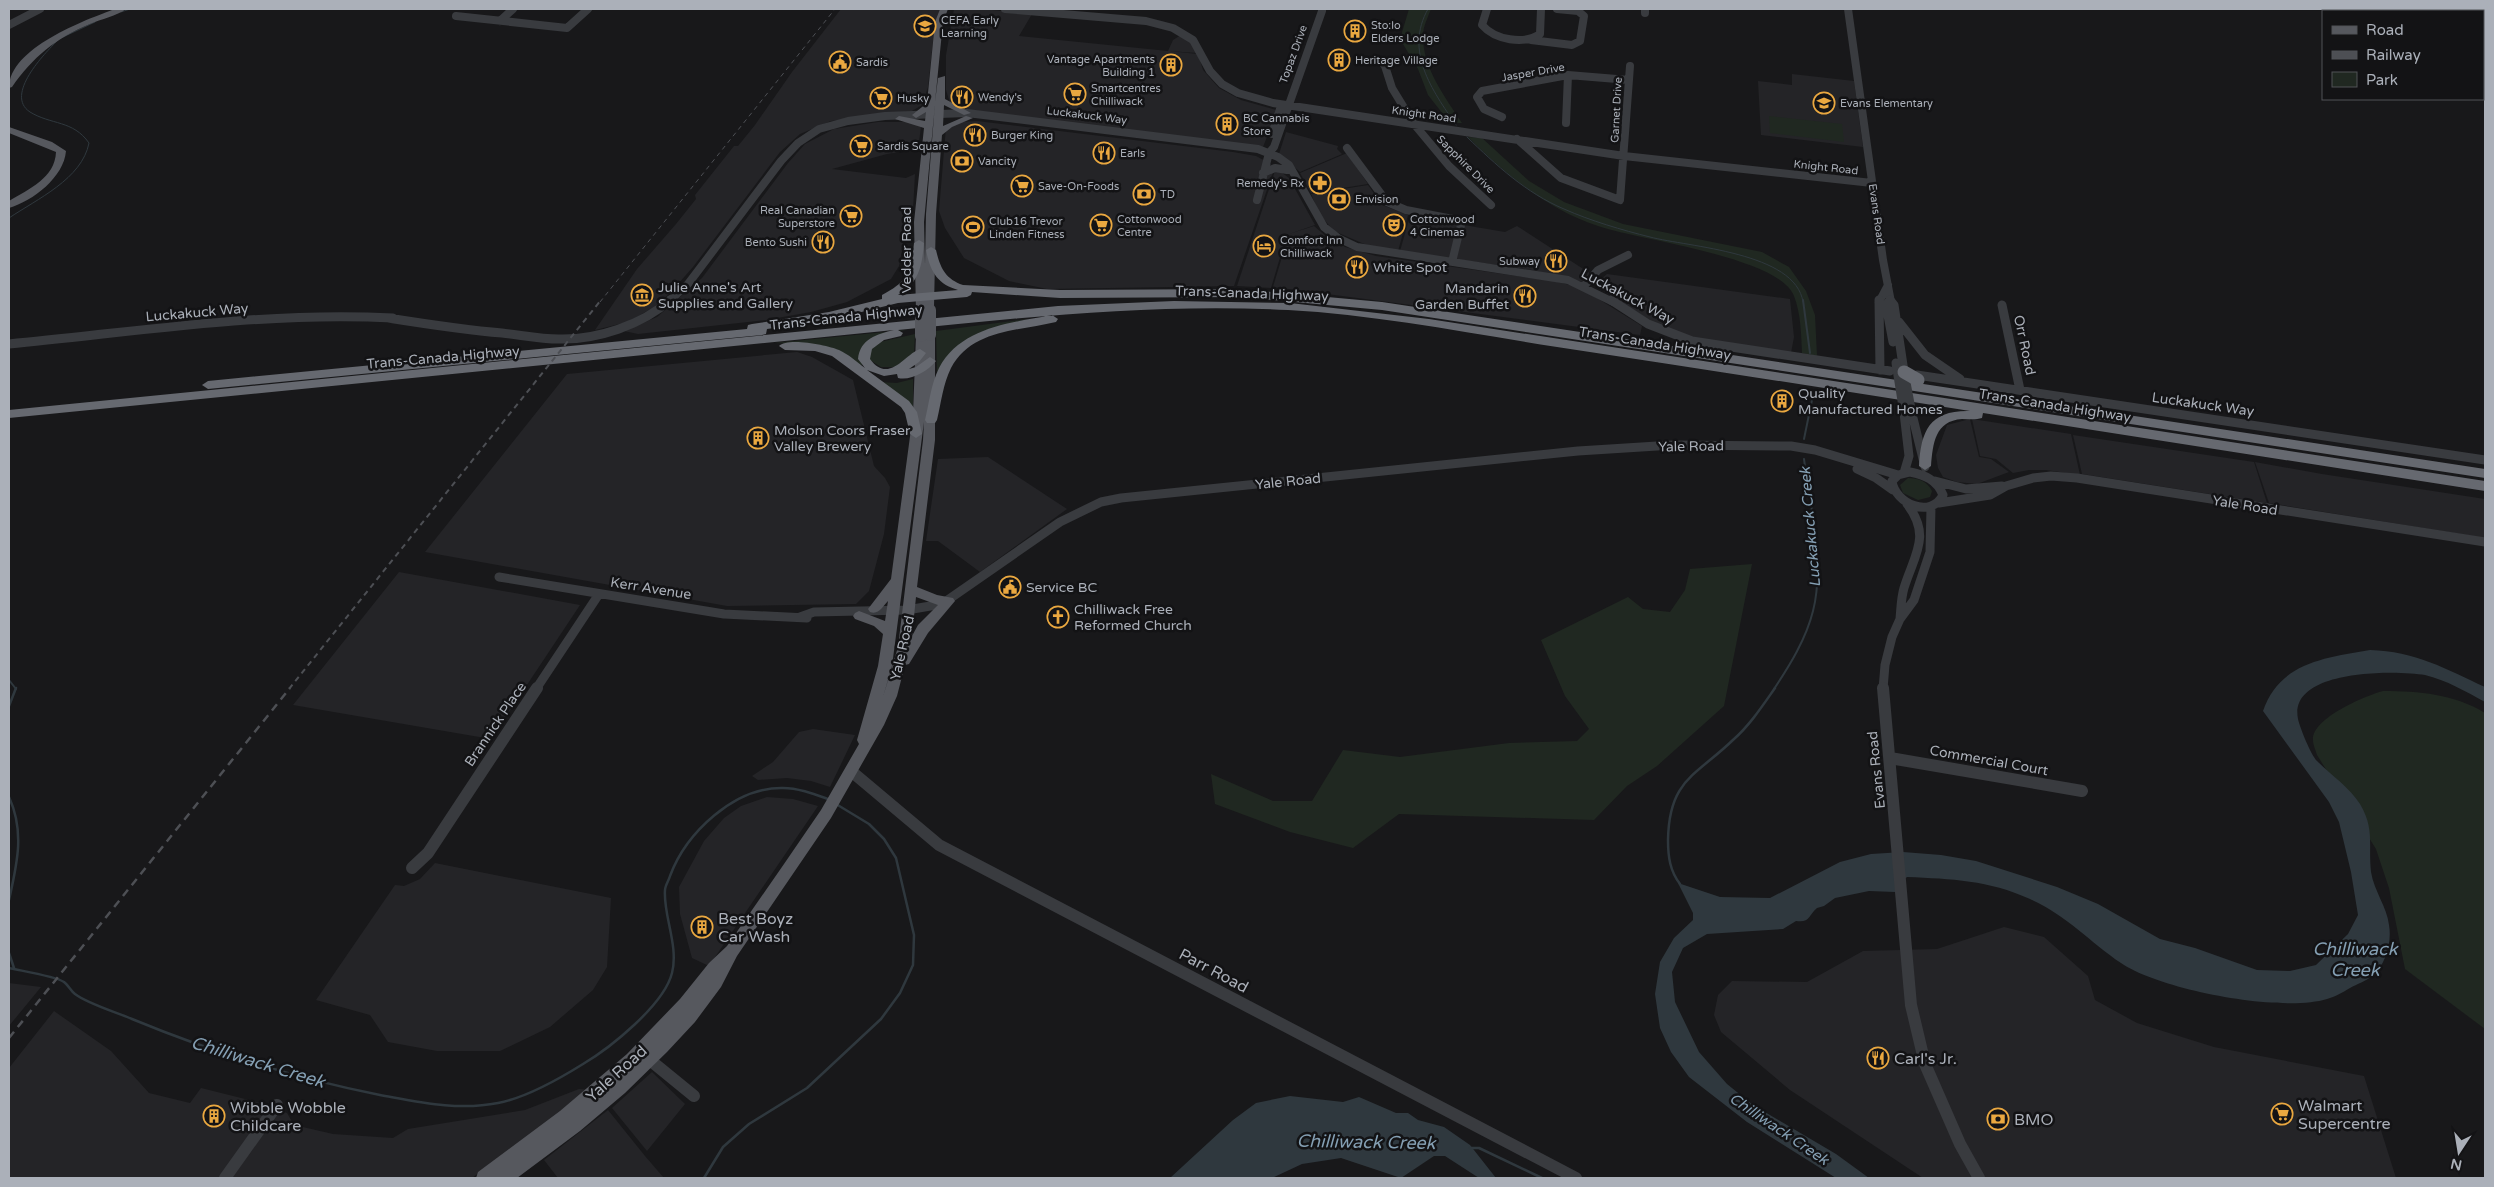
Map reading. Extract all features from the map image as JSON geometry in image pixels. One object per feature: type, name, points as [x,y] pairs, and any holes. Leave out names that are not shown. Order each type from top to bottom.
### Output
[{"type":"highway","points":[[855,309],[896,292],[908,284],[916,272],[919,243]]},
{"type":"highway","points":[[931,250],[936,271],[945,281],[962,288],[1006,292]]},
{"type":"highway","points":[[655,341],[784,324],[889,301],[925,296],[1006,292],[1240,293],[1346,303]]},
{"type":"highway","name":"Trans-Canada Highway","points":[[9,407],[355,369],[1128,298],[1236,296],[1346,303],[1592,337],[2485,474]]},
{"type":"highway","name":"Trans-Canada Highway","points":[[9,414],[1106,306],[1234,305],[1319,310],[1439,325],[2485,486]]},
{"type":"highway","points":[[920,352],[912,363],[892,371],[873,368],[864,359],[865,350],[870,343],[884,336],[900,332],[1025,318],[1210,309],[1319,310]]},
{"type":"highway","points":[[931,420],[945,367],[962,346],[984,334],[998,330],[1085,314]]},
{"type":"highway","points":[[570,360],[721,349],[802,346],[836,353],[909,408],[916,434]]},
{"type":"highway","points":[[862,372],[891,378],[920,370],[930,361]]},
{"type":"highway","points":[[1904,373],[2265,436],[2290,445]]},
{"type":"highway","points":[[1925,466],[1927,439],[1932,427],[1943,419],[1966,414],[2212,445]]},
{"type":"main road","points":[[9,85],[28,58],[47,41],[82,24],[122,9]]},
{"type":"main road","name":"Vedder Road","points":[[937,102],[939,22],[944,9]]},
{"type":"main road","name":"Vedder Road","points":[[907,610],[931,420],[930,361],[925,335],[925,296],[919,243],[921,193],[937,102],[946,23],[950,9]]},
{"type":"main road","points":[[916,115],[937,102],[968,116]]},
{"type":"main road","points":[[939,133],[948,125],[968,116]]},
{"type":"main road","points":[[899,120],[922,123],[934,118]]},
{"type":"main road","name":"Vedder Road","points":[[925,296],[931,250],[939,133],[934,118]]},
{"type":"main road","points":[[9,130],[26,138],[54,146],[61,151],[62,157],[53,173],[9,205]]},
{"type":"main road","name":"Vedder Road","points":[[892,610],[916,434],[920,352],[925,335]]},
{"type":"main road","points":[[874,609],[895,582]]},
{"type":"main road","points":[[910,589],[925,597],[949,601]]},
{"type":"main road","points":[[900,666],[923,629],[949,601]]},
{"type":"main road","name":"Yale Road","points":[[503,1178],[562,1136],[645,1055],[696,1009],[724,972],[732,951],[826,814],[851,771],[862,747],[885,666],[892,610]]},
{"type":"main road","name":"Yale Road","points":[[862,747],[878,725],[900,666],[907,610]]},
{"type":"main road","points":[[859,616],[878,622],[890,633]]},
{"type":"main road","name":"Yale Road","points":[[484,1178],[645,1055]]},
{"type":"street","points":[[9,26],[40,9]]},
{"type":"street","points":[[500,21],[513,9]]},
{"type":"street","points":[[456,16],[567,28],[588,9]]},
{"type":"street","name":"Knight Road","points":[[1006,9],[1058,11],[1148,22],[1172,27],[1191,37],[1201,48],[1210,70],[1227,87],[1254,99],[1624,156],[1872,183]]},
{"type":"street","points":[[1487,9],[1482,25],[1486,31],[1495,36],[1572,45],[1580,41],[1584,16],[1578,11],[1557,9]]},
{"type":"street","points":[[1531,40],[1540,34],[1541,9]]},
{"type":"street","name":"Evans Road","points":[[1848,9],[1872,183],[1890,300],[1894,305],[1904,373],[1908,414],[1909,456],[1901,474]]},
{"type":"street","points":[[2347,9],[2361,10]]},
{"type":"street","name":"Topaz Drive","points":[[1256,200],[1269,155],[1275,144],[1287,105],[1322,11]]},
{"type":"street","name":"Sapphire Drive","points":[[1381,61],[1385,66],[1392,88],[1414,124],[1450,166],[1491,205]]},
{"type":"street","name":"Garnet Drive","points":[[1516,138],[1561,178],[1620,200],[1630,66]]},
{"type":"street","points":[[1566,122],[1568,75]]},
{"type":"street","name":"Jasper Drive","points":[[1502,116],[1484,109],[1477,97],[1482,91],[1568,75],[1629,80]]},
{"type":"street","name":"Luckakuck Way","points":[[9,344],[274,318],[338,315],[388,318],[513,335],[560,339],[593,336],[628,325],[654,312],[670,301],[691,280],[781,161],[798,143],[825,127],[862,119],[916,115],[934,118],[968,116],[1269,155],[1289,165],[1319,222],[1345,242],[1372,250],[1546,276],[1584,286],[1648,324],[1682,338],[1880,370],[2485,460]]},
{"type":"street","name":"Luckakuck Way","points":[[862,119],[899,120]]},
{"type":"street","points":[[1346,148],[1387,202],[1399,208],[1458,220],[1461,225],[1452,262]]},
{"type":"street","name":"Luckakuck Way","points":[[1269,155],[1296,178]]},
{"type":"street","points":[[1263,173],[1275,168],[1287,170]]},
{"type":"street","points":[[1584,286],[1598,270],[1628,255]]},
{"type":"street","points":[[1880,370],[1880,300],[1888,286]]},
{"type":"street","name":"Evans Road","points":[[1890,300],[1886,305],[1904,373]]},
{"type":"street","name":"Orr Road","points":[[2002,305],[2020,390]]},
{"type":"street","points":[[1896,317],[1910,342],[1938,367],[1968,382]]},
{"type":"street","points":[[1937,378],[1938,367]]},
{"type":"street","name":"Evans Road","points":[[1908,414],[1925,466],[1933,480]]},
{"type":"street","name":"Yale Road","points":[[907,610],[932,607],[949,601],[1004,560],[1060,522],[1101,502],[1121,498],[1578,451],[1673,445],[1792,446],[1815,450],[1844,460],[1901,474]]},
{"type":"street","name":"Yale Road","points":[[1844,460],[1893,490]]},
{"type":"street","points":[[1917,473],[1933,480],[1942,490],[1943,495],[1935,505],[1918,507],[1904,502],[1893,490],[1892,481],[1901,474],[1917,473]]},
{"type":"street","name":"Yale Road","points":[[1935,505],[1990,494],[2006,486],[2033,478],[2051,476],[2077,478],[2485,542]]},
{"type":"street","name":"Yale Road","points":[[1933,480],[1966,489],[2006,486]]},
{"type":"street","name":"Evans Road","points":[[1904,502],[1917,516],[1921,536],[1902,598],[1900,619],[1886,656],[1883,674],[1911,1005],[1923,1056],[1960,1144],[1979,1178]]},
{"type":"street","name":"Evans Road","points":[[1900,619],[1913,602],[1930,550],[1932,538],[1929,518],[1935,505]]},
{"type":"street","name":"Kerr Avenue","points":[[499,577],[724,614],[814,618],[859,616],[892,610]]},
{"type":"street","name":"Brannick Place","points":[[412,868],[428,852],[598,594]]},
{"type":"street","points":[[892,610],[907,610]]},
{"type":"street","name":"Kerr Avenue","points":[[800,617],[814,612],[892,610]]},
{"type":"street","name":"Commercial Court","points":[[1890,758],[2082,791]]},
{"type":"street","name":"Parr Road","points":[[851,771],[939,845],[1576,1178]]},
{"type":"street","points":[[645,1055],[694,1096]]},
{"type":"street","points":[[225,1178],[277,1105]]},
{"type":"shaded area","points":[[841,9],[940,9],[935,23],[928,87],[922,105],[912,111],[831,121],[800,134],[780,152],[693,267],[670,293],[654,307],[628,322],[595,330],[637,269],[696,199],[695,195],[734,146],[738,146],[755,125],[792,72]]},
{"type":"shaded area","points":[[954,9],[982,9],[1032,14],[1019,36],[1198,54],[1203,70],[1219,88],[1241,100],[1276,110],[1276,114],[1263,147],[970,110],[950,103],[946,90],[946,55]]},
{"type":"shaded area","points":[[1181,35],[1190,40],[1198,53],[1168,51],[1173,40]]},
{"type":"shaded area","points":[[1792,74],[1854,81],[1863,147],[1761,135],[1758,81],[1792,85]]},
{"type":"shaded area","name":"Cottonwood Centre","points":[[977,121],[1233,152],[1256,156],[1271,164],[1273,172],[1234,286],[1047,289],[1009,281],[964,258],[945,228],[939,211],[946,128],[960,122]]},
{"type":"shaded area","points":[[878,122],[910,122],[921,127],[918,149],[887,154],[832,169],[906,178],[915,174],[912,227],[904,241],[899,266],[891,279],[847,302],[811,312],[766,320],[638,334],[624,331],[657,317],[702,278],[788,163],[805,144],[834,129]]},
{"type":"shaded area","points":[[1286,132],[1338,146],[1337,149],[1342,154],[1300,172],[1279,154]]},
{"type":"shaded area","points":[[1347,153],[1368,184],[1311,193],[1300,173]]},
{"type":"shaded area","points":[[1275,171],[1281,172],[1289,178],[1315,225],[1289,234],[1314,226],[1328,238],[1345,247],[1376,256],[1553,281],[1579,287],[1642,326],[1640,335],[1273,287],[1288,237],[1287,234],[1271,288],[1237,286]]},
{"type":"shaded area","points":[[1368,185],[1382,205],[1408,215],[1398,251],[1369,246],[1334,231],[1320,215],[1311,194]]},
{"type":"shaded area","points":[[1410,216],[1505,232],[1517,226],[1591,274],[1582,282],[1532,270],[1400,251]]},
{"type":"shaded area","points":[[1607,274],[1790,299],[1794,337],[1791,353],[1689,337],[1662,328],[1594,285]]},
{"type":"shaded area","points":[[797,352],[812,357],[853,380],[874,466],[890,487],[884,534],[869,591],[856,604],[727,606],[425,552],[567,374]]},
{"type":"shaded area","points":[[1970,419],[1979,457],[1991,459],[2009,472],[1977,484],[1957,482],[1943,477],[1938,468],[1936,455],[1947,425]]},
{"type":"shaded area","points":[[1972,419],[2071,434],[2080,475],[2046,470],[2029,470],[2013,473],[1996,459],[1980,456]]},
{"type":"shaded area","points":[[2073,435],[2254,462],[2267,503],[2082,474]]},
{"type":"shaded area","points":[[988,457],[1067,509],[980,572],[938,541],[926,541],[938,459]]},
{"type":"shaded area","points":[[2255,462],[2485,499],[2485,538],[2269,503]]},
{"type":"shaded area","points":[[399,572],[580,605],[491,739],[293,705]]},
{"type":"shaded area","points":[[813,729],[855,735],[830,787],[811,781],[787,778],[758,780],[752,776],[773,762],[799,732]]},
{"type":"shaded area","points":[[767,797],[793,799],[818,806],[709,966],[692,958],[680,914],[679,887],[704,841],[724,818],[741,806]]},
{"type":"shaded area","points":[[435,863],[611,898],[607,967],[593,990],[550,1027],[500,1051],[437,1051],[388,1042],[370,1015],[316,1000],[395,885],[404,886],[420,879]]},
{"type":"shaded area","points":[[2004,927],[2044,937],[2088,976],[2095,1000],[2137,1023],[2214,1047],[2364,1076],[2396,1178],[1923,1178],[1790,1090],[1721,1032],[1714,1015],[1718,995],[1732,981],[1807,982],[1863,951],[1937,949]]},
{"type":"shaded area","points":[[9,983],[41,987],[9,1026]]},
{"type":"shaded area","points":[[54,1011],[111,1051],[149,1093],[190,1103],[201,1088],[257,1102],[287,1113],[294,1125],[333,1134],[393,1138],[408,1129],[525,1110],[579,1089],[591,1090],[472,1178],[9,1178],[9,1068]]},
{"type":"shaded area","points":[[652,1072],[685,1104],[647,1151],[612,1108]]},
{"type":"shaded area","points":[[608,1110],[664,1178],[558,1178],[544,1160]]},
{"type":"green space","points":[[1409,9],[1431,9],[1423,32],[1426,59],[1436,81],[1462,123],[1450,123],[1428,95],[1418,69],[1400,39]]},
{"type":"green space","points":[[1769,116],[1842,124],[1844,142],[1770,133]]},
{"type":"green space","points":[[1468,137],[1482,138],[1529,181],[1564,202],[1623,224],[1762,252],[1789,267],[1806,291],[1815,315],[1817,356],[1802,353],[1798,310],[1794,296],[1783,282],[1736,260],[1617,231],[1580,219],[1544,200],[1528,189],[1496,164]]},
{"type":"green space","points":[[1027,319],[984,332],[937,373],[936,331]]},
{"type":"green space","points":[[906,330],[875,338],[861,366],[802,344],[774,343]]},
{"type":"green space","points":[[915,334],[914,353],[898,367],[881,367],[870,360],[870,350],[880,342]]},
{"type":"green space","points":[[913,379],[913,406],[879,382],[897,383]]},
{"type":"green space","points":[[1908,478],[1919,479],[1925,482],[1932,491],[1930,497],[1918,500],[1903,493],[1900,485]]},
{"type":"green space","points":[[1752,564],[1724,706],[1657,766],[1627,786],[1594,820],[1399,814],[1353,848],[1290,832],[1215,804],[1211,774],[1273,801],[1312,801],[1343,750],[1400,757],[1509,743],[1577,741],[1589,729],[1565,696],[1541,640],[1628,597],[1643,609],[1670,612],[1685,590],[1690,569]]},
{"type":"green space","points":[[2383,691],[2436,695],[2461,702],[2485,713],[2485,1029],[2405,969],[2389,888],[2376,849],[2317,755],[2314,746],[2315,732],[2330,716],[2353,703]]},
{"type":"water","name":"Chilliwack Creek","points":[[2370,650],[2416,657],[2457,674],[2485,687],[2485,702],[2433,677],[2411,673],[2391,673],[2346,676],[2326,682],[2309,690],[2299,703],[2298,719],[2312,753],[2317,761],[2356,798],[2368,821],[2371,872],[2388,918],[2390,939],[2387,953],[2381,966],[2367,979],[2333,997],[2307,1003],[2252,1001],[2191,990],[2139,973],[2121,963],[2055,912],[2015,893],[1984,884],[1907,877],[1901,882],[1900,889],[1895,892],[1869,891],[1835,898],[1824,906],[1817,908],[1806,920],[1796,921],[1783,929],[1707,934],[1683,948],[1672,972],[1675,1002],[1699,1052],[1727,1084],[1753,1105],[1836,1154],[1869,1178],[1836,1178],[1747,1122],[1689,1077],[1671,1052],[1660,1028],[1655,994],[1660,962],[1674,938],[1693,920],[1693,913],[1678,883],[1720,897],[1770,898],[1840,862],[1871,854],[1903,852],[1941,855],[1976,861],[2057,887],[2098,904],[2160,939],[2195,948],[2257,970],[2290,971],[2316,965],[2348,934],[2358,915],[2351,872],[2339,822],[2329,802],[2263,711],[2271,695],[2292,672],[2321,660]]},
{"type":"water","points":[[1290,1096],[1343,1102],[1359,1097],[1396,1113],[1408,1113],[1418,1120],[1444,1127],[1470,1145],[1496,1178],[1479,1178],[1445,1156],[1434,1156],[1401,1178],[1341,1158],[1302,1164],[1272,1178],[1170,1178],[1233,1120],[1256,1103]]},
{"type":"waterway","name":"Chilliwack Creek","points":[[121,12],[130,9]]},
{"type":"waterway","name":"Luckakuck Creek","points":[[1428,9],[1421,25],[1420,55],[1430,84],[1456,125]]},
{"type":"waterway","name":"Chilliwack Creek","points":[[61,38],[95,22]]},
{"type":"waterway","name":"Chilliwack Creek","points":[[9,218],[68,178],[85,156],[89,143],[76,130],[38,116],[30,112],[23,105],[22,95],[29,75],[36,64],[57,41]]},
{"type":"waterway","name":"Luckakuck Creek","points":[[1467,137],[1524,187],[1564,209],[1607,225],[1650,237],[1738,254],[1762,262],[1781,272],[1796,285],[1803,302]]},
{"type":"waterway","name":"Luckakuck Creek","points":[[1803,300],[1810,353]]},
{"type":"waterway","name":"Luckakuck Creek","points":[[1804,439],[1813,395]]},
{"type":"waterway","name":"Luckakuck Creek","points":[[1774,689],[1802,642],[1813,611],[1816,593],[1817,555],[1804,459]]},
{"type":"waterway","name":"Chilliwack Creek","points":[[9,680],[16,689]]},
{"type":"waterway","name":"Luckakuck Creek","points":[[1680,884],[1670,864],[1668,852],[1670,820],[1673,804],[1679,791],[1687,780],[1745,728],[1775,688]]},
{"type":"waterway","name":"Chilliwack Creek","points":[[9,706],[16,689]]},
{"type":"waterway","name":"Chilliwack Creek","points":[[9,968],[60,980],[81,998],[162,1031],[223,1053],[317,1081],[424,1103],[468,1106],[508,1101],[542,1087],[594,1057],[621,1037],[659,998],[667,985],[674,963],[665,890],[677,860],[700,829],[730,804],[747,795],[765,790],[794,789],[828,799]]},
{"type":"waterway","name":"Chilliwack Creek","points":[[9,797],[14,810],[18,835],[17,861],[9,900]]},
{"type":"waterway","name":"Chilliwack Creek","points":[[704,1178],[723,1147],[749,1124],[807,1088],[881,1019],[900,993],[913,965],[914,935],[896,858],[884,839],[869,824],[836,804]]},
{"type":"waterway","name":"Chilliwack Creek","points":[[9,953],[14,968]]},
{"type":"waterway","name":"Chilliwack Creek","points":[[1470,1148],[1479,1148],[1542,1178]]},
{"type":"railway","points":[[600,302],[835,9]]},
{"type":"railway","points":[[289,689],[601,300]]},
{"type":"railway","points":[[9,1038],[290,688]]},
{"type":"place","name":"CEFA Early Learning","points":[[925,26]]},
{"type":"place","name":"Sto:lo Elders Lodge","points":[[1355,31]]},
{"type":"place","name":"Heritage Village","points":[[1339,60]]},
{"type":"place","name":"Sardis","points":[[840,62]]},
{"type":"place","name":"Vantage Apartments Building 1","points":[[1171,65]]},
{"type":"place","name":"Smartcentres Chilliwack","points":[[1075,94]]},
{"type":"place","name":"Wendy's","points":[[962,97]]},
{"type":"place","name":"Husky","points":[[881,98]]},
{"type":"place","name":"Evans Elementary","points":[[1824,103]]},
{"type":"place","name":"BC Cannabis Store","points":[[1227,124]]},
{"type":"place","name":"Burger King","points":[[975,135]]},
{"type":"place","name":"Sardis Square","points":[[861,146]]},
{"type":"place","name":"Earls","points":[[1104,153]]},
{"type":"place","name":"Vancity","points":[[962,161]]},
{"type":"place","name":"Remedy's Rx","points":[[1320,183]]},
{"type":"place","name":"Save-On-Foods","points":[[1022,186]]},
{"type":"place","name":"TD","points":[[1144,194]]},
{"type":"place","name":"Envision","points":[[1339,199]]},
{"type":"place","name":"Real Canadian Superstore","points":[[851,216]]},
{"type":"place","name":"Cottonwood Centre","points":[[1101,225]]},
{"type":"place","name":"Cottonwood 4 Cinemas","points":[[1394,225]]},
{"type":"place","name":"Club16 Trevor Linden Fitness","points":[[973,227]]},
{"type":"place","name":"Bento Sushi","points":[[823,242]]},
{"type":"place","name":"Comfort Inn Chilliwack","points":[[1264,246]]},
{"type":"place","name":"Subway","points":[[1556,261]]},
{"type":"place","name":"White Spot","points":[[1357,267]]},
{"type":"place","name":"Julie Anne's Art Supplies and Gallery","points":[[642,295]]},
{"type":"place","name":"Mandarin Garden Buffet","points":[[1525,296]]},
{"type":"place","name":"Quality Manufactured Homes","points":[[1782,401]]},
{"type":"place","name":"Molson Coors Fraser Valley Brewery","points":[[758,438]]},
{"type":"place","name":"Service BC","points":[[1010,587]]},
{"type":"place","name":"Chilliwack Free Reformed Church","points":[[1058,617]]},
{"type":"place","name":"Best Boyz Car Wash","points":[[702,927]]},
{"type":"place","name":"Carl's Jr.","points":[[1878,1058]]},
{"type":"place","name":"Walmart Supercentre","points":[[2282,1114]]},
{"type":"place","name":"Wibble Wobble Childcare","points":[[214,1116]]},
{"type":"place","name":"BMO","points":[[1998,1119]]}]
